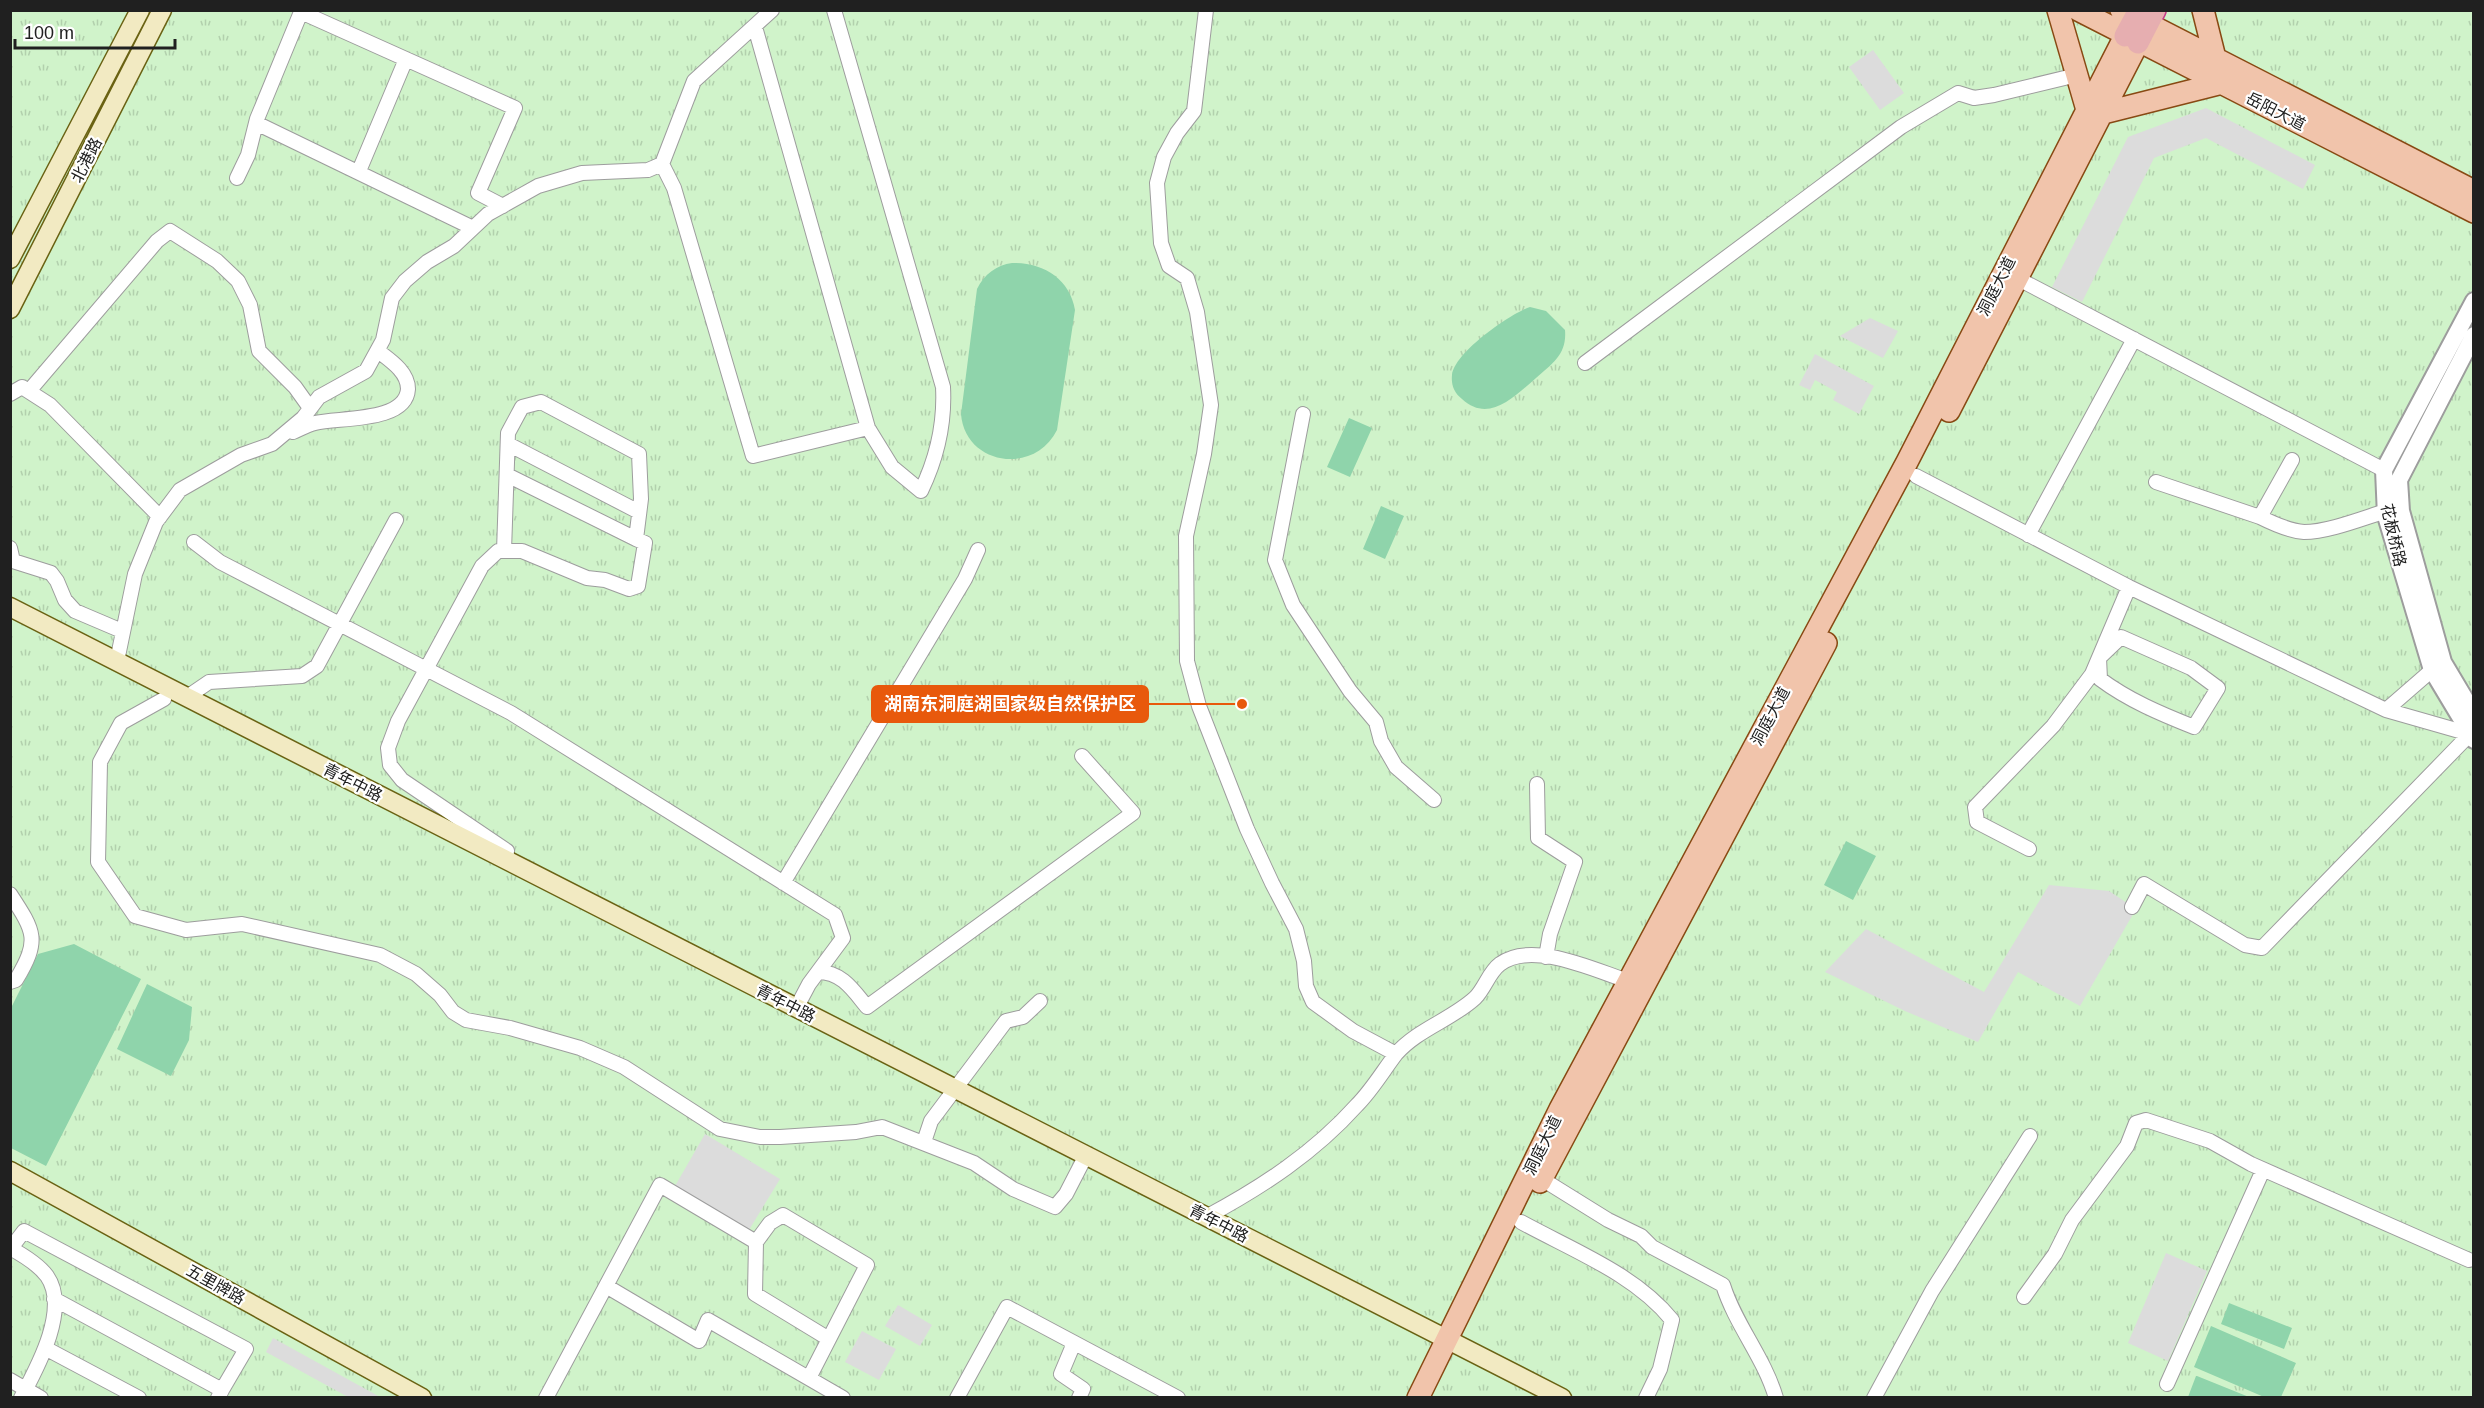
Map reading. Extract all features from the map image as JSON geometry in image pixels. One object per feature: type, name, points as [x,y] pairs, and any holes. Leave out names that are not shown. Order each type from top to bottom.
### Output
[{"type":"main road","name":"北港路","points":[[10,259],[140,10]]},
{"type":"main road","name":"北港路","points":[[10,309],[162,10]]},
{"type":"main road","points":[[2058,10],[2077,75],[2095,111],[2222,83]]},
{"type":"main road","name":"岳阳大道","points":[[2078,10],[2137,22],[2215,58],[2474,191]]},
{"type":"main road","points":[[2203,10],[2215,58]]},
{"type":"main road","name":"岳阳大道","points":[[2137,22],[2222,83],[2474,212]]},
{"type":"main road","name":"洞庭大道","points":[[1432,1398],[1451,1347],[1560,1109],[1906,462],[2011,274],[2095,111],[2137,22]]},
{"type":"main road","name":"洞庭大道","points":[[1418,1398],[1451,1347],[1521,1221],[1916,476],[2011,274]]},
{"type":"main road","name":"青年中路","points":[[10,607],[506,860],[953,1092],[1206,1217],[1451,1347],[1538,1398]]},
{"type":"main road","points":[[10,620],[953,1092],[1082,1163],[1451,1347]]},
{"type":"main road","name":"五里牌路","points":[[10,1171],[422,1398]]},
{"type":"main road","name":"五里牌路","points":[[10,1181],[403,1398]]},
{"type":"main road","name":"青年中路","points":[[1451,1347],[1562,1398]]},
{"type":"street","points":[[117,661],[135,574],[160,517],[180,490],[212,470],[272,444],[319,397],[366,371],[383,340],[392,298],[405,281],[426,261],[454,246],[488,214],[538,186],[582,173],[648,170],[662,164],[694,81],[772,10]]},
{"type":"street","points":[[755,27],[868,428],[892,467],[921,491],[943,427],[943,387],[834,10]]},
{"type":"street","points":[[1206,10],[1194,111],[1177,133],[1164,157],[1157,183],[1161,243],[1169,266],[1187,278],[1197,312],[1210,405],[1201,472],[1186,536],[1187,661],[1199,706],[1243,819],[1272,884],[1296,929],[1304,961],[1306,986],[1313,1002],[1353,1031],[1396,1054]]},
{"type":"street","points":[[237,178],[248,155],[256,123],[302,12],[515,108],[478,193],[503,206]]},
{"type":"street","points":[[359,171],[406,59]]},
{"type":"street","points":[[1585,363],[1883,141],[1937,105],[1958,93],[1974,98],[1994,95],[2010,89],[2077,75]]},
{"type":"street","points":[[256,123],[473,228]]},
{"type":"street","points":[[662,164],[674,188],[753,456],[868,428]]},
{"type":"street","points":[[29,392],[157,241],[170,231],[217,261],[238,281],[250,304],[259,351],[296,387],[310,408]]},
{"type":"street","points":[[2011,274],[2384,470],[2474,301]]},
{"type":"street","name":"花板桥路","points":[[2474,334],[2398,480],[2401,511],[2443,662],[2474,714]]},
{"type":"street","points":[[2028,534],[2134,339]]},
{"type":"street","points":[[280,437],[316,423],[347,420],[398,408],[407,396],[408,381],[396,364],[378,351]]},
{"type":"street","points":[[10,394],[22,387],[50,405],[160,517]]},
{"type":"street","points":[[504,551],[508,433],[522,407],[541,402],[639,454],[639,512],[636,539]]},
{"type":"street","points":[[1303,414],[1275,560],[1277,571],[1293,605],[1318,646],[1350,691],[1376,722],[1382,741],[1396,767],[1434,800]]},
{"type":"street","points":[[508,444],[639,512]]},
{"type":"street","points":[[2260,517],[2292,460]]},
{"type":"street","name":"花板桥路","points":[[2384,470],[2386,511],[2432,670],[2472,737]]},
{"type":"street","points":[[506,860],[507,851],[402,780],[390,765],[388,748],[399,721],[482,566],[498,551],[522,551],[587,578],[605,580],[629,589],[638,586],[645,543],[507,475]]},
{"type":"street","points":[[1916,476],[2129,586],[2386,710],[2472,737],[2262,948],[2245,945],[2144,884],[2132,907]]},
{"type":"street","points":[[2156,482],[2260,517],[2271,523],[2304,532],[2386,511]]},
{"type":"street","points":[[187,697],[209,682],[302,676],[317,666],[396,520]]},
{"type":"street","points":[[194,542],[220,562],[511,713],[836,915],[843,938],[800,1001]]},
{"type":"street","points":[[10,548],[12,561],[51,573],[65,600],[75,611],[122,631]]},
{"type":"street","points":[[783,883],[952,600],[978,550]]},
{"type":"street","points":[[2029,849],[1977,822],[1975,807],[2053,726],[2092,674],[2129,586]]},
{"type":"street","points":[[2121,636],[2191,668],[2218,688],[2194,727],[2115,690],[2100,679],[2099,658],[2121,636]]},
{"type":"street","points":[[2386,710],[2432,670]]},
{"type":"street","points":[[164,699],[121,723],[100,762],[98,862],[135,916],[186,930],[242,924],[380,956],[416,974],[440,995],[453,1012],[466,1020],[510,1028],[580,1048],[624,1067],[720,1129],[760,1137],[780,1137],[856,1132],[882,1127],[974,1163],[1013,1189],[1055,1208],[1066,1194],[1082,1163]]},
{"type":"street","points":[[818,972],[827,972],[844,979],[867,1007],[1134,813],[1082,756]]},
{"type":"street","points":[[1537,784],[1538,838],[1575,862],[1550,934],[1546,957]]},
{"type":"street","points":[[10,894],[27,922],[33,946],[16,980],[10,982]]},
{"type":"street","points":[[1206,1217],[1253,1192],[1306,1154],[1358,1105],[1408,1040],[1475,998],[1497,966],[1513,956],[1565,960],[1628,981]]},
{"type":"street","points":[[924,1142],[932,1121],[1006,1022],[1023,1017],[1040,1001]]},
{"type":"street","points":[[2024,1297],[2055,1254],[2072,1220],[2127,1146],[2136,1123],[2146,1120],[2210,1141],[2263,1170],[2472,1258]]},
{"type":"street","points":[[1874,1398],[1932,1291],[2030,1136]]},
{"type":"street","points":[[2167,1384],[2263,1170]]},
{"type":"street","points":[[1542,1179],[1608,1220],[1641,1236],[1652,1247],[1724,1285],[1731,1310],[1759,1355],[1776,1398]]},
{"type":"street","points":[[546,1398],[660,1185],[756,1242]]},
{"type":"street","points":[[809,1378],[867,1265],[783,1215],[770,1223],[756,1242],[755,1294],[829,1339]]},
{"type":"street","points":[[1521,1221],[1634,1286],[1658,1304],[1672,1320],[1660,1369],[1646,1398]]},
{"type":"street","points":[[23,1393],[51,1336],[54,1299],[47,1276],[11,1248],[24,1231],[246,1349],[220,1394],[54,1299]]},
{"type":"street","points":[[606,1286],[699,1341],[708,1320],[843,1398]]},
{"type":"street","points":[[957,1398],[1006,1307],[1172,1396]]},
{"type":"street","points":[[1074,1343],[1061,1374],[1083,1389],[1079,1398]]},
{"type":"street","points":[[45,1348],[139,1398]]},
{"type":"street","points":[[10,1380],[23,1393],[41,1398]]},
{"type":"green space","points":[[11,11],[2473,11],[2473,1397],[11,1397]]},
{"type":"green space","points":[[1012,263],[1034,266],[1053,275],[1067,289],[1075,310],[1057,430],[1046,445],[1033,454],[1018,459],[987,454],[974,444],[965,431],[961,414],[977,289],[992,271]]},
{"type":"green space","points":[[1530,307],[1546,311],[1565,330],[1564,346],[1561,352],[1548,368],[1501,405],[1482,409],[1472,406],[1459,397],[1454,388],[1452,375],[1455,366],[1485,335],[1510,317]]},
{"type":"green space","points":[[1349,418],[1372,428],[1350,477],[1327,467]]},
{"type":"green space","points":[[1381,506],[1404,516],[1385,559],[1363,549]]},
{"type":"green space","points":[[1846,841],[1876,856],[1853,900],[1824,885]]},
{"type":"green space","points":[[74,944],[141,979],[46,1166],[11,1148],[11,1008],[38,954]]},
{"type":"green space","points":[[147,984],[192,1007],[189,1040],[171,1076],[117,1049]]},
{"type":"green space","points":[[2229,1303],[2292,1328],[2284,1349],[2221,1324]]},
{"type":"green space","points":[[2211,1326],[2296,1363],[2281,1397],[2264,1397],[2194,1367]]},
{"type":"green space","points":[[2197,1376],[2249,1397],[2188,1397]]},
{"type":"shaded area","points":[[1873,50],[1904,93],[1880,110],[1849,67]]},
{"type":"shaded area","points":[[2206,108],[2315,165],[2303,189],[2206,138],[2154,158],[2082,302],[2052,287],[2128,137]]},
{"type":"shaded area","points":[[1870,318],[1898,331],[1883,358],[1840,336]]},
{"type":"shaded area","points":[[1815,354],[1874,386],[1859,414],[1833,400],[1837,392],[1815,380],[1810,390],[1799,385]]},
{"type":"shaded area","points":[[2049,885],[2109,891],[2136,909],[2080,1006],[2018,972],[1978,1042],[1905,1011],[1825,972],[1866,929],[1984,992]]},
{"type":"shaded area","points":[[705,1134],[780,1179],[749,1230],[675,1186]]},
{"type":"shaded area","points":[[2166,1253],[2207,1271],[2168,1361],[2128,1343]]},
{"type":"shaded area","points":[[898,1305],[932,1325],[920,1346],[885,1326]]},
{"type":"shaded area","points":[[862,1331],[896,1349],[879,1380],[845,1362]]},
{"type":"shaded area","points":[[273,1338],[380,1397],[348,1397],[266,1352]]},
{"type":"place","name":"湖南东洞庭湖国家级自然保护区","points":[[1242,704]]}]
